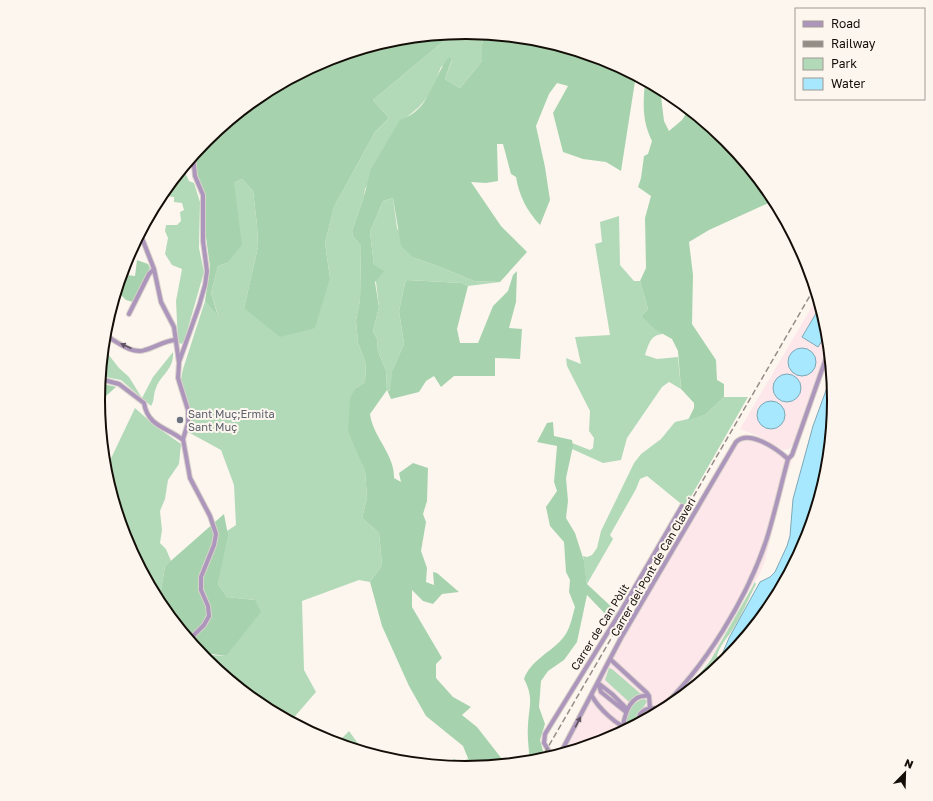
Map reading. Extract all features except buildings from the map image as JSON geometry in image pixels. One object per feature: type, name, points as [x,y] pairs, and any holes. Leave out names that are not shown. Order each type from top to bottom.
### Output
[{"type":"street","points":[[179,365],[199,306],[207,271],[203,240],[203,195],[195,176],[194,164]]},
{"type":"street","points":[[143,239],[154,269],[161,302],[174,327],[179,365],[178,378],[188,414],[183,440],[190,478],[212,521],[216,536],[200,577],[201,590],[208,606],[208,616],[204,625],[193,636]]},
{"type":"street","points":[[130,314],[154,269]]},
{"type":"street","points":[[111,338],[138,351],[144,351],[160,343],[175,340]]},
{"type":"street","points":[[671,698],[722,633],[751,579],[767,539],[788,459],[793,450],[826,360]]},
{"type":"street","points":[[106,381],[123,386],[144,403],[146,414],[154,422],[175,433],[183,440]]},
{"type":"street","name":"Carrer del Pont de Can Claveri","points":[[563,749],[592,696],[610,659],[736,442],[742,437],[755,438],[784,455],[788,459]]},
{"type":"street","points":[[784,455],[793,450]]},
{"type":"street","name":"Carrer de Can Pòlit","points":[[550,752],[544,743],[547,731],[621,611],[682,506]]},
{"type":"street","points":[[610,659],[649,696],[650,708]]},
{"type":"street","points":[[598,683],[601,692],[621,710],[627,710]]},
{"type":"street","points":[[592,696],[604,710],[623,726],[627,710],[632,702],[639,698],[649,696]]},
{"type":"street","points":[[639,718],[640,714],[650,708],[654,709]]},
{"type":"shaded area","points":[[814,302],[825,355],[794,443],[789,449],[782,450],[758,436],[740,429]]},
{"type":"shaded area","points":[[745,434],[761,439],[793,457],[782,490],[765,561],[758,577],[714,654],[684,689],[647,714],[626,725],[583,743],[560,750],[603,666],[735,440]]},
{"type":"green space","points":[[466,39],[483,40],[482,61],[460,88],[445,79],[452,60],[441,67],[430,94],[419,107],[406,118],[365,189],[352,231],[353,236],[361,246],[360,300],[356,320],[358,343],[366,364],[365,382],[356,388],[360,458],[365,471],[367,498],[362,518],[379,533],[382,565],[370,582],[359,580],[302,601],[304,670],[316,692],[294,718],[246,687],[211,656],[226,656],[255,600],[227,597],[218,584],[227,531],[236,525],[234,485],[221,450],[188,432],[191,414],[181,379],[183,369],[205,301],[218,315],[211,293],[218,266],[227,263],[234,183],[242,179],[253,191],[257,225],[258,247],[244,308],[330,278],[325,243],[334,207],[375,132],[389,118],[373,100],[444,41]]},
{"type":"green space","points":[[445,40],[373,100],[389,118],[375,132],[334,207],[325,243],[330,278],[315,328],[280,337],[244,308],[258,247],[253,191],[242,179],[234,183],[242,245],[227,263],[218,266],[211,293],[218,316],[205,301],[210,267],[206,237],[205,194],[198,179],[196,161],[211,145],[246,114],[286,87],[328,67],[373,51],[419,42]]},
{"type":"green space","points":[[483,40],[514,42],[560,51],[583,58],[635,81],[621,171],[606,162],[583,159],[563,152],[553,113],[568,86],[557,83],[549,94],[536,126],[545,167],[550,200],[540,225],[524,203],[519,191],[516,177],[511,174],[503,144],[497,144],[498,181],[486,183],[471,182],[501,226],[527,252],[500,282],[474,281],[414,258],[401,246],[393,198],[383,201],[370,232],[374,265],[384,271],[375,282],[379,307],[373,331],[377,339],[378,351],[386,371],[387,390],[370,414],[372,422],[388,454],[394,478],[401,482],[399,473],[413,463],[428,468],[427,501],[423,514],[426,522],[421,551],[427,568],[426,582],[434,585],[433,572],[437,573],[459,592],[442,594],[433,604],[423,601],[412,590],[412,607],[442,658],[436,664],[436,678],[453,697],[471,707],[462,715],[477,727],[502,759],[469,762],[463,746],[426,716],[409,686],[382,626],[370,582],[382,565],[379,533],[362,518],[367,498],[365,471],[348,431],[350,398],[356,388],[365,382],[366,364],[358,343],[356,320],[360,300],[361,246],[353,236],[352,231],[364,196],[371,169],[400,120],[418,109],[424,101],[449,57],[452,59],[445,79],[460,88],[482,61]]},
{"type":"green space","points":[[645,86],[661,96],[664,121],[669,131],[682,120],[686,113],[705,129],[738,162],[769,203],[709,230],[689,242],[693,275],[692,324],[716,360],[717,380],[724,384],[724,397],[705,415],[688,420],[694,408],[694,403],[681,389],[678,351],[672,339],[656,330],[641,316],[648,309],[640,281],[646,268],[645,218],[651,196],[638,187],[641,178],[644,156],[648,154],[652,141],[646,126]]},
{"type":"green space","points":[[185,173],[189,181],[194,183],[200,202],[199,248],[204,272],[184,342],[181,344],[178,342],[176,301],[182,269],[172,265],[165,254],[168,238],[165,231],[166,225],[177,225],[181,221],[180,212],[184,210],[182,203],[174,202],[174,197],[169,196]]},
{"type":"green space","points":[[393,198],[397,228],[414,258],[474,281],[500,282],[468,286],[462,283],[407,280],[399,311],[404,344],[392,371],[391,391],[387,390],[386,371],[378,351],[377,339],[373,331],[379,307],[370,232],[383,201]]},
{"type":"green space","points":[[619,216],[620,265],[634,281],[640,281],[648,309],[641,316],[663,334],[653,338],[645,355],[657,359],[678,357],[681,389],[669,382],[662,387],[627,438],[621,460],[603,463],[572,449],[572,443],[590,450],[593,448],[594,438],[589,431],[590,411],[567,366],[566,358],[581,364],[575,337],[610,335],[595,244],[602,242],[600,222]]},
{"type":"green space","points":[[137,260],[148,264],[150,268],[133,302],[126,300],[121,295],[128,275],[135,276]]},
{"type":"green space","points":[[517,271],[516,302],[509,328],[522,329],[520,359],[495,358],[495,376],[454,376],[441,387],[434,376],[426,381],[419,392],[391,399],[387,390],[390,391],[392,371],[404,344],[399,311],[407,280],[462,283],[468,286],[457,329],[460,343],[478,343],[493,306],[508,291],[513,275]]},
{"type":"green space","points":[[173,352],[172,363],[158,383],[151,406],[121,380],[106,377],[108,354],[119,368],[129,377],[142,398],[153,377]]},
{"type":"green space","points":[[106,384],[116,387],[105,397]]},
{"type":"green space","points":[[724,397],[748,397],[685,507],[647,476],[640,479],[610,535],[613,539],[587,584],[583,556],[587,557],[592,555],[597,548],[601,531],[634,463],[641,454],[661,439],[675,422],[705,415]]},
{"type":"green space","points":[[135,408],[154,425],[181,444],[179,464],[168,480],[165,499],[160,511],[162,530],[160,543],[166,549],[171,561],[165,566],[161,590],[162,595],[142,560],[124,517],[117,494],[110,460]]},
{"type":"green space","points":[[553,422],[554,436],[572,440],[573,446],[566,478],[568,501],[566,518],[575,533],[584,561],[587,584],[617,612],[611,620],[587,595],[577,642],[564,660],[548,671],[541,681],[539,707],[545,724],[540,740],[543,751],[541,754],[530,756],[528,725],[530,697],[524,679],[531,667],[565,636],[575,607],[569,592],[570,580],[566,572],[564,542],[550,526],[546,507],[557,491],[554,482],[557,446],[537,442],[547,423]]},
{"type":"green space","points":[[224,514],[228,535],[218,584],[227,597],[255,600],[261,612],[226,656],[212,654],[211,656],[180,621],[166,601],[161,590],[165,566]]},
{"type":"green space","points":[[755,582],[756,584],[735,626],[719,649],[717,656],[719,658],[718,660],[692,682],[710,661]]},
{"type":"green space","points":[[609,668],[641,694],[629,702],[605,680]]},
{"type":"green space","points":[[644,699],[647,701],[633,721],[626,723],[629,711],[640,700]]},
{"type":"green space","points":[[349,731],[360,746],[350,743],[341,739]]},
{"type":"green space","points":[[468,759],[469,762],[458,762]]},
{"type":"water","points":[[817,312],[823,340],[818,347],[802,337]]},
{"type":"water","points":[[802,348],[808,349],[812,352],[815,356],[815,368],[812,372],[808,375],[802,376],[796,375],[792,372],[789,368],[788,362],[789,356],[792,352],[796,349]]},
{"type":"water","points":[[787,374],[793,375],[797,378],[800,382],[800,394],[797,398],[793,401],[787,402],[781,401],[777,398],[774,394],[773,388],[774,382],[777,378],[781,375]]},
{"type":"water","points":[[827,387],[825,448],[816,494],[809,517],[791,560],[780,581],[753,621],[721,657],[729,638],[760,582],[770,577],[775,572],[787,546],[790,536],[793,499],[813,426]]},
{"type":"water","points":[[771,401],[777,402],[781,405],[784,409],[784,421],[781,425],[777,428],[771,429],[765,428],[761,425],[758,421],[757,415],[758,409],[761,405],[765,402]]},
{"type":"railway","points":[[544,753],[812,293]]},
{"type":"place","name":"Sant Muç;Ermita Sant Muç","points":[[180,420]]}]
